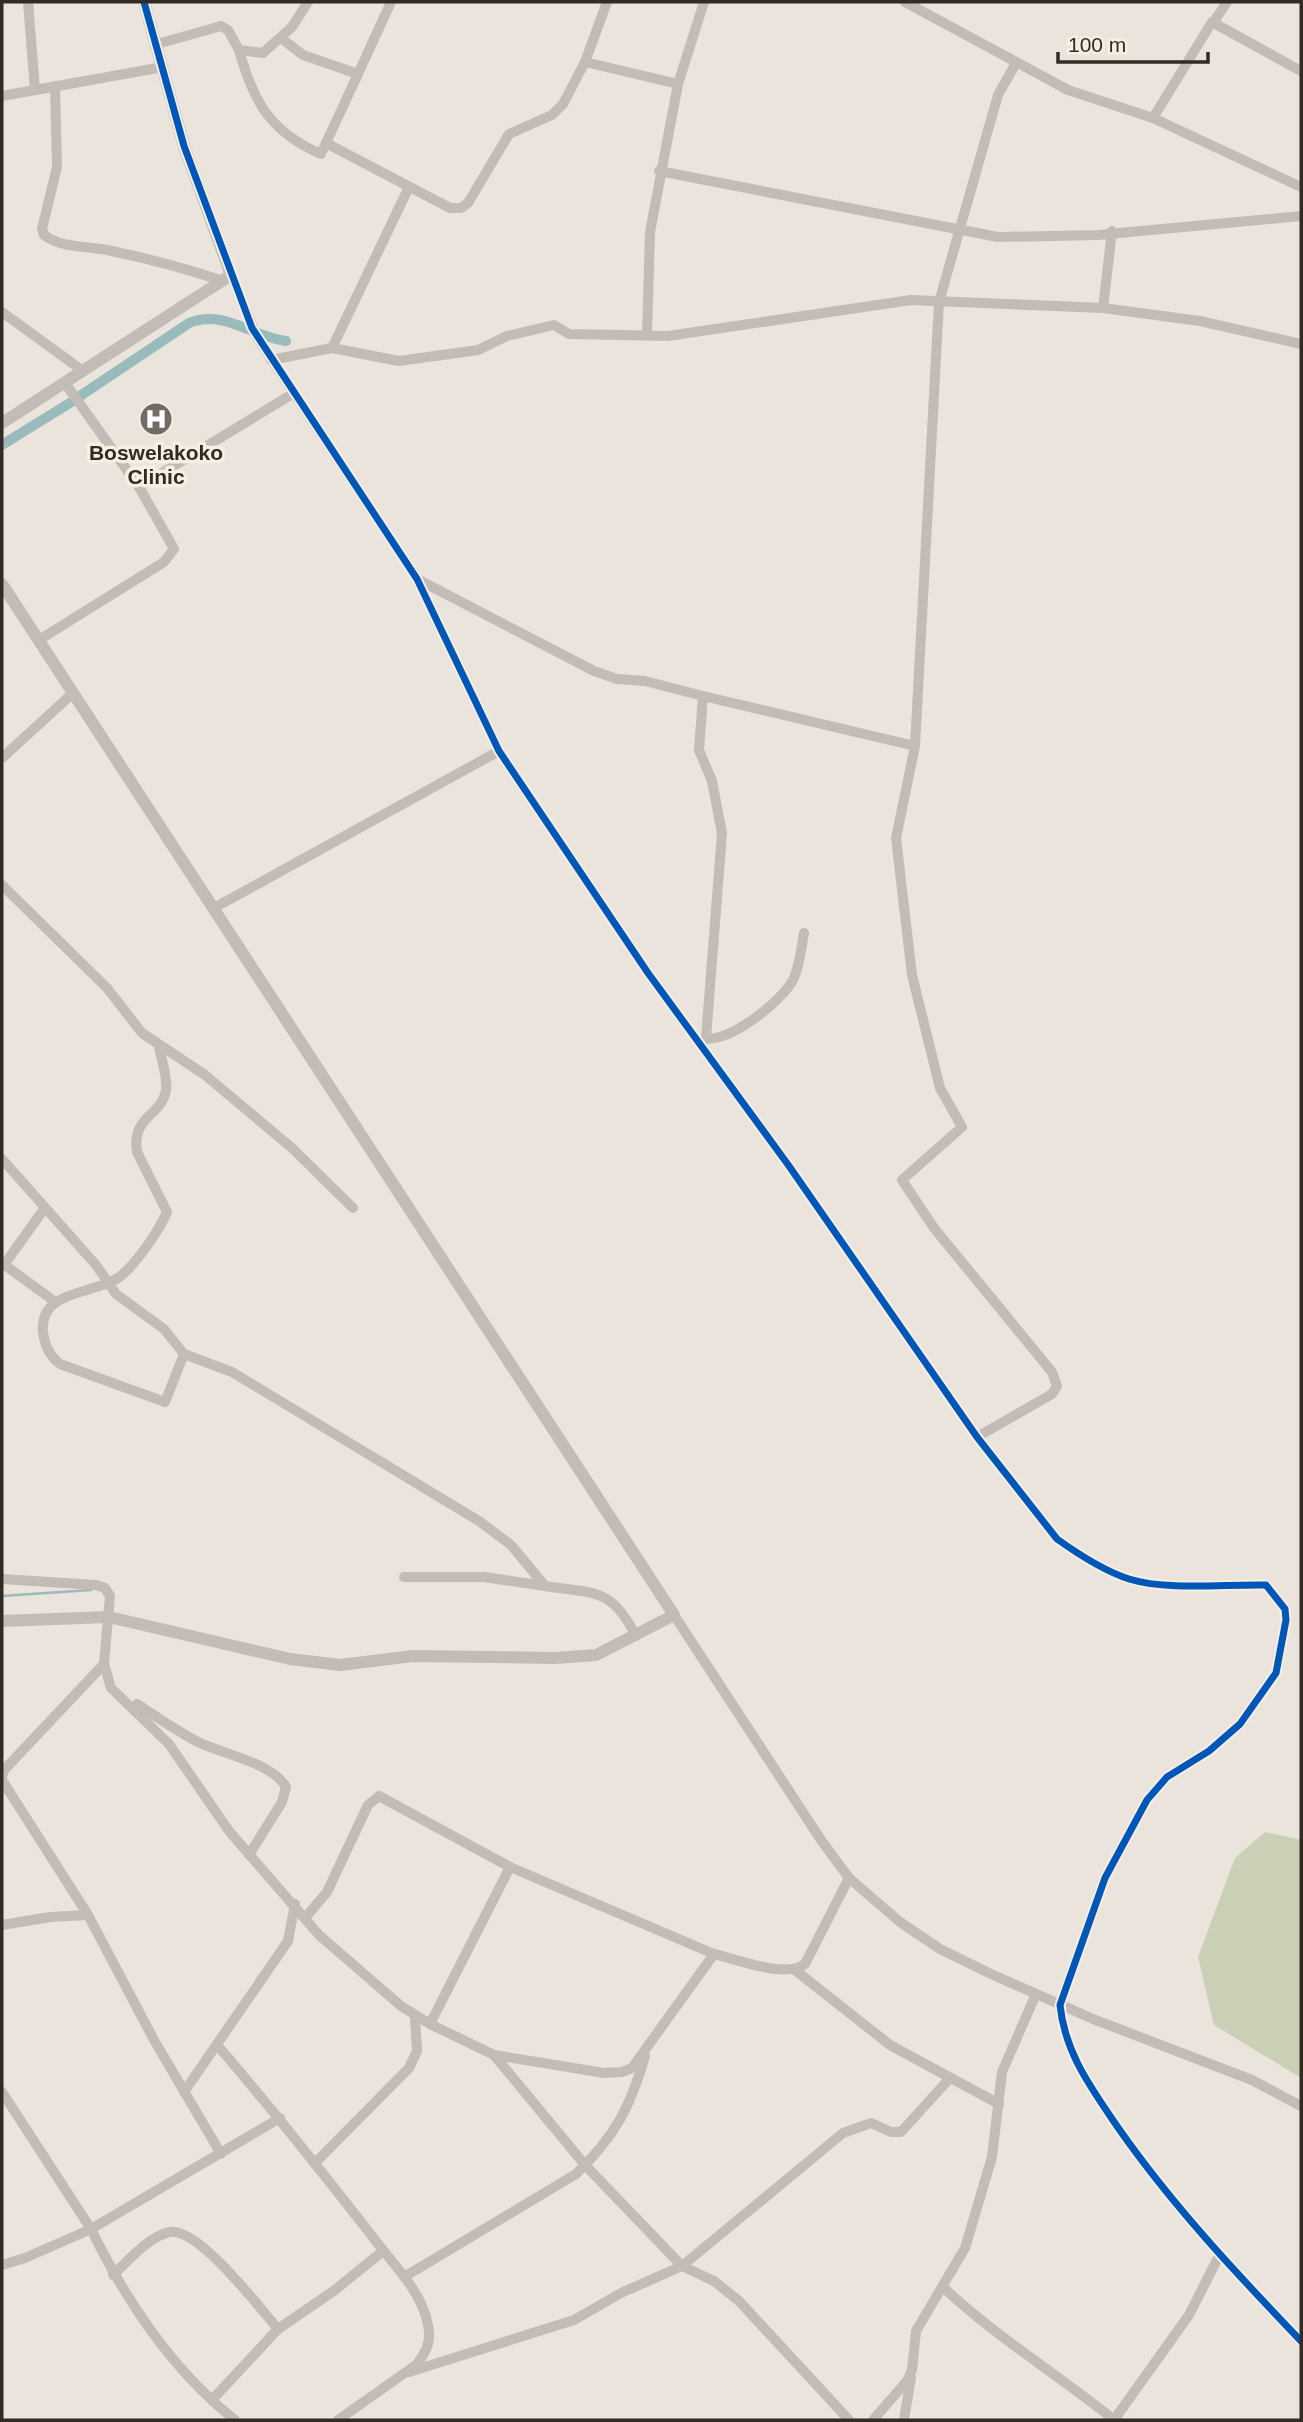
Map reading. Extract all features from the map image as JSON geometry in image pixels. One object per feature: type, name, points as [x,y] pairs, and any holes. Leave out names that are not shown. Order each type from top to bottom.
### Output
[{"type":"street","points":[[28,2],[35,90]]},
{"type":"street","points":[[144,2],[184,146],[227,278],[258,339],[417,579],[499,751],[648,973],[703,1041],[977,1437],[1057,1539],[1074,1552],[1128,1578],[1153,1583],[1266,1585],[1285,1609],[1280,1663],[1247,1718],[1209,1751],[1167,1777],[1147,1800],[1105,1878],[1060,2005],[1061,2021],[1078,2070],[1143,2163],[1219,2256],[1301,2341]]},
{"type":"street","points":[[239,50],[263,53],[292,27],[308,2]]},
{"type":"street","points":[[157,44],[221,26],[228,30],[239,50],[257,102],[273,121],[303,146],[321,154],[391,2]]},
{"type":"street","points":[[326,143],[450,208],[461,208],[473,196],[509,134],[552,115],[563,104],[585,62],[607,2]]},
{"type":"street","points":[[647,335],[648,248],[659,171],[678,84],[704,2]]},
{"type":"street","points":[[905,2],[1068,90],[1153,117],[1301,187]]},
{"type":"street","points":[[926,13],[934,2]]},
{"type":"street","points":[[1153,117],[1192,52],[1227,2]]},
{"type":"street","points":[[1213,23],[1301,71]]},
{"type":"street","points":[[281,38],[303,55],[358,74]]},
{"type":"street","points":[[585,62],[678,84]]},
{"type":"street","points":[[977,1437],[1052,1394],[1057,1386],[1052,1373],[934,1228],[902,1180],[962,1127],[940,1088],[912,975],[896,838],[915,746],[939,302],[998,95],[1016,63]]},
{"type":"street","points":[[2,96],[163,67]]},
{"type":"street","points":[[55,86],[57,167],[42,229],[44,235],[60,243],[227,278]]},
{"type":"street","points":[[659,171],[998,237],[1098,235],[1112,231],[1301,216]]},
{"type":"street","points":[[332,348],[410,187]]},
{"type":"street","points":[[1103,309],[1112,231]]},
{"type":"street","points":[[2,423],[227,278]]},
{"type":"street","points":[[271,360],[332,348],[400,361],[478,350],[507,336],[554,326],[569,334],[667,336],[911,300],[1103,309],[1200,321],[1301,344]]},
{"type":"street","points":[[2,312],[83,372]]},
{"type":"street","points":[[39,640],[172,554],[173,542],[139,487],[65,383]]},
{"type":"street","points":[[139,487],[294,393]]},
{"type":"street","points":[[417,579],[594,671],[617,679],[645,681],[915,746]]},
{"type":"street","points":[[2,584],[804,1815],[849,1878],[884,1910],[940,1949],[1060,2005],[1196,2057],[1301,2106]]},
{"type":"street","points":[[2,758],[73,693]]},
{"type":"street","points":[[703,696],[699,750],[712,782],[722,833],[703,1041]]},
{"type":"street","points":[[214,908],[499,751]]},
{"type":"street","points":[[2,885],[107,988],[142,1033],[205,1075],[292,1148],[353,1208]]},
{"type":"street","points":[[703,1041],[716,1040],[734,1033],[787,988],[796,971],[804,933]]},
{"type":"street","points":[[159,1046],[167,1089],[163,1099],[136,1131],[135,1142],[137,1152],[167,1212],[162,1224],[124,1273],[109,1283],[54,1301],[45,1312],[43,1334],[50,1356],[60,1364],[165,1402],[184,1354]]},
{"type":"street","points":[[2,1159],[123,1301],[164,1329],[184,1354],[232,1372],[479,1521],[511,1545],[545,1586]]},
{"type":"street","points":[[44,1209],[3,1264],[54,1301]]},
{"type":"street","points":[[404,1577],[484,1577],[603,1596],[623,1612],[636,1636]]},
{"type":"street","points":[[2,1579],[96,1585],[105,1588],[110,1596],[104,1664],[111,1688],[169,1744],[249,1855],[295,1904],[304,1918],[341,1956],[415,2017],[494,2055],[604,2073],[632,2068],[714,1954]]},
{"type":"street","points":[[2,1620],[109,1616],[290,1659],[331,1665],[413,1656],[596,1655],[674,1615]]},
{"type":"street","points":[[104,1664],[4,1770],[2,1778],[88,1915],[184,2092],[221,2154]]},
{"type":"street","points":[[111,1688],[196,1741],[257,1766],[283,1782],[286,1787],[282,1802],[249,1855]]},
{"type":"street","points":[[304,1918],[327,1892],[364,1813],[379,1796],[510,1867],[714,1954],[795,1970],[890,2045],[999,2105]]},
{"type":"street","points":[[430,2024],[510,1867]]},
{"type":"street","points":[[795,1970],[810,1957],[849,1878]]},
{"type":"street","points":[[184,2092],[288,1941],[295,1904]]},
{"type":"street","points":[[2,1925],[37,1918],[88,1915]]},
{"type":"street","points":[[904,2420],[916,2331],[965,2248],[992,2157],[1000,2082],[1006,2057],[1036,1994]]},
{"type":"street","points":[[316,2162],[409,2068],[417,2051],[415,2017]]},
{"type":"street","points":[[217,2045],[316,2162],[421,2302],[430,2336],[426,2353],[409,2372],[338,2420]]},
{"type":"street","points":[[404,2277],[556,2188],[585,2165],[609,2139],[629,2106],[647,2049]]},
{"type":"street","points":[[494,2055],[585,2165],[682,2266],[714,2281],[733,2296],[849,2420]]},
{"type":"street","points":[[409,2372],[574,2320],[621,2293],[682,2266],[843,2133],[871,2123],[891,2132],[901,2132],[950,2078]]},
{"type":"street","points":[[2,2092],[91,2229],[113,2275],[154,2335],[212,2400],[235,2420]]},
{"type":"street","points":[[2,2265],[25,2258],[91,2229],[280,2118]]},
{"type":"street","points":[[113,2275],[166,2233],[181,2232],[212,2256],[278,2329]]},
{"type":"street","points":[[212,2400],[278,2329],[335,2290],[383,2251]]},
{"type":"street","points":[[943,2287],[994,2333],[1054,2373],[1113,2420],[1189,2315],[1219,2256]]},
{"type":"street","points":[[873,2420],[898,2393],[912,2370]]},
{"type":"green space","points":[[1265,1832],[1301,1840],[1301,2078],[1214,2025],[1198,1957],[1235,1858]]},
{"type":"waterway","points":[[80,396],[189,323],[214,319],[226,321],[286,341]]},
{"type":"waterway","points":[[2,445],[73,401]]},
{"type":"waterway","points":[[2,1596],[91,1590]]},
{"type":"cycle path","points":[[144,2],[184,146],[252,328],[417,579],[499,751],[648,973],[789,1166],[977,1437],[1057,1539],[1092,1562],[1120,1576],[1144,1583],[1178,1586],[1266,1585],[1285,1609],[1286,1620],[1276,1673],[1240,1724],[1209,1751],[1167,1777],[1147,1800],[1105,1878],[1060,2005],[1068,2039],[1081,2070],[1119,2129],[1183,2212],[1301,2341]]},
{"type":"place","name":"Boswelakoko Clinic","points":[[156,419]]}]
